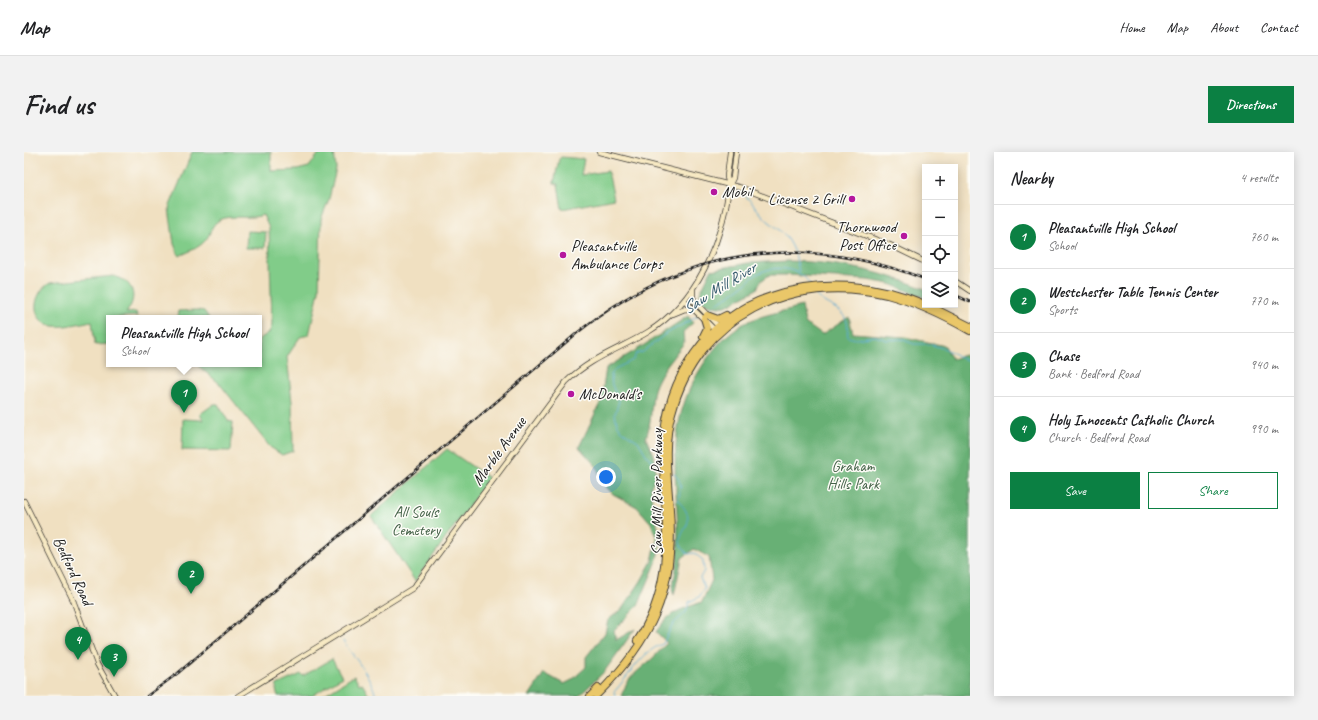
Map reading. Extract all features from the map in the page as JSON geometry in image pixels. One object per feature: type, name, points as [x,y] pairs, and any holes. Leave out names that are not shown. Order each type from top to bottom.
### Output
[{"type":"highway","name":"Saw Mill River Parkway","points":[[590,696],[611,675],[636,642],[650,619],[660,594],[665,567],[667,540],[662,458],[663,437],[670,404],[681,373],[697,348],[752,303],[779,293],[840,285],[868,288],[901,295],[922,303]]},
{"type":"highway","name":"Saw Mill River Parkway","points":[[819,288],[859,291],[899,299],[931,311],[970,331]]},
{"type":"highway","name":"Saw Mill River Parkway","points":[[596,696],[622,668],[638,647],[651,626],[661,602],[668,575],[671,548],[667,452],[670,418],[687,374],[718,330],[765,303],[807,290]]},
{"type":"highway","points":[[681,373],[682,364],[706,331],[706,316],[720,319],[746,303],[752,303]]},
{"type":"highway","points":[[934,308],[970,326]]},
{"type":"street","points":[[599,152],[730,184],[908,253],[922,260]]},
{"type":"street","points":[[730,152],[727,177],[730,184]]},
{"type":"street","points":[[730,184],[733,178],[736,152]]},
{"type":"street","name":"Marble Avenue","points":[[238,696],[413,588],[566,382],[593,360],[648,332],[669,317],[684,300],[719,238],[730,184]]},
{"type":"street","points":[[958,283],[970,291]]},
{"type":"street","points":[[693,286],[693,299],[698,310]]},
{"type":"street","points":[[684,300],[706,316],[718,330]]},
{"type":"street","points":[[669,317],[685,309],[698,310]]},
{"type":"street","name":"Bedford Road","points":[[24,501],[73,600],[97,664],[115,696]]},
{"type":"green space","points":[[192,152],[271,152],[271,171],[297,170],[309,167],[320,152],[334,152],[336,169],[329,199],[321,219],[319,291],[309,335],[300,337],[287,357],[292,402],[293,451],[282,455],[270,447],[219,383],[200,367],[262,367],[262,337],[269,333],[272,325],[269,228],[263,215],[224,218],[213,226],[208,237],[203,243],[193,250],[179,256],[174,244],[169,208]]},
{"type":"green space","points":[[561,157],[584,159],[581,175],[608,171],[614,199],[562,209],[558,184],[554,183],[559,159]]},
{"type":"green space","points":[[247,231],[266,232],[265,248],[246,248]]},
{"type":"green space","points":[[789,261],[824,263],[875,272],[922,288],[922,297],[890,284],[867,280],[769,275],[761,281],[757,289],[726,306],[718,307],[701,301],[700,293],[711,270],[748,263]]},
{"type":"green space","points":[[113,276],[120,278],[129,285],[133,295],[130,307],[126,313],[136,312],[137,315],[106,315],[106,344],[95,345],[92,321],[65,326],[54,326],[42,321],[38,316],[36,304],[38,298],[45,287],[50,283]]},
{"type":"green space","name":"Graham Hills Park","points":[[802,306],[805,323],[822,335],[849,317],[853,333],[905,337],[945,346],[952,359],[965,355],[970,358],[970,696],[621,696],[631,677],[652,659],[667,643],[656,632],[661,625],[666,619],[676,612],[702,602],[712,580],[709,557],[694,549],[682,558],[674,595],[672,590],[678,554],[675,476],[678,428],[684,405],[694,381],[709,356],[737,327],[769,314]]},
{"type":"green space","points":[[178,311],[204,311],[207,315],[177,315]]},
{"type":"green space","points":[[688,316],[693,323],[683,332],[684,343],[654,388],[650,422],[646,438],[655,459],[656,476],[651,486],[652,503],[661,540],[656,563],[638,606],[614,630],[616,640],[635,629],[604,672],[579,696],[529,696],[544,673],[564,684],[572,680],[586,667],[586,657],[605,633],[608,620],[622,609],[641,581],[652,561],[657,539],[651,523],[637,507],[613,494],[602,483],[597,467],[579,447],[601,401],[606,368]]},
{"type":"green space","points":[[214,404],[218,404],[228,421],[233,422],[231,451],[182,450],[183,419],[203,420],[200,414]]},
{"type":"green space","name":"All Souls Cemetery","points":[[447,449],[489,478],[415,581],[371,516]]},
{"type":"green space","points":[[332,659],[342,677],[312,696],[278,696],[276,690],[277,685],[301,674],[303,676]]},
{"type":"green space","points":[[354,676],[359,684],[362,683],[369,696],[322,696]]},
{"type":"waterway","points":[[740,191],[765,218],[780,230],[789,241],[794,250],[799,272]]},
{"type":"waterway","name":"Saw Mill River","points":[[706,311],[736,291],[754,276],[768,270],[792,270],[799,273],[810,284]]},
{"type":"waterway","name":"Saw Mill River","points":[[815,294],[823,301],[841,312],[847,322],[848,337],[856,339],[875,336],[887,340],[901,339],[914,344],[928,344],[946,349],[970,363]]},
{"type":"waterway","name":"Saw Mill River","points":[[657,465],[647,456],[638,441],[622,431],[617,424],[615,414],[619,401],[612,385],[611,375],[615,369],[633,360],[636,354],[643,352],[664,335],[698,316]]},
{"type":"waterway","name":"Saw Mill River","points":[[615,696],[614,692],[636,665],[649,652],[663,644],[672,625],[686,612],[689,602],[699,597],[705,588],[700,578],[704,571],[703,560],[694,553],[688,554],[683,549],[681,544],[680,539],[688,523],[688,516],[678,500],[680,482],[673,473]]},
{"type":"waterway","points":[[343,641],[362,667],[376,696]]},
{"type":"railway","points":[[147,696],[178,673],[577,333],[617,304],[658,282],[700,266],[743,256],[787,253],[832,255],[878,264],[922,278]]},
{"type":"railway","points":[[958,296],[970,302]]},
{"type":"place","name":"Mobil","points":[[714,192]]},
{"type":"place","name":"License 2 Grill","points":[[852,199]]},
{"type":"place","name":"Thornwood Post Office","points":[[904,236]]},
{"type":"place","name":"Pleasantville Ambulance Corps","points":[[563,255]]},
{"type":"place","name":"McDonald's","points":[[571,394]]},
{"type":"place","name":"Pleasantville High School","points":[[184,413]]},
{"type":"place","name":"Westchester Table Tennis Center","points":[[191,594]]},
{"type":"place","name":"Holy Innocents Catholic Church","points":[[78,660]]},
{"type":"place","name":"Chase","points":[[114,677]]}]
